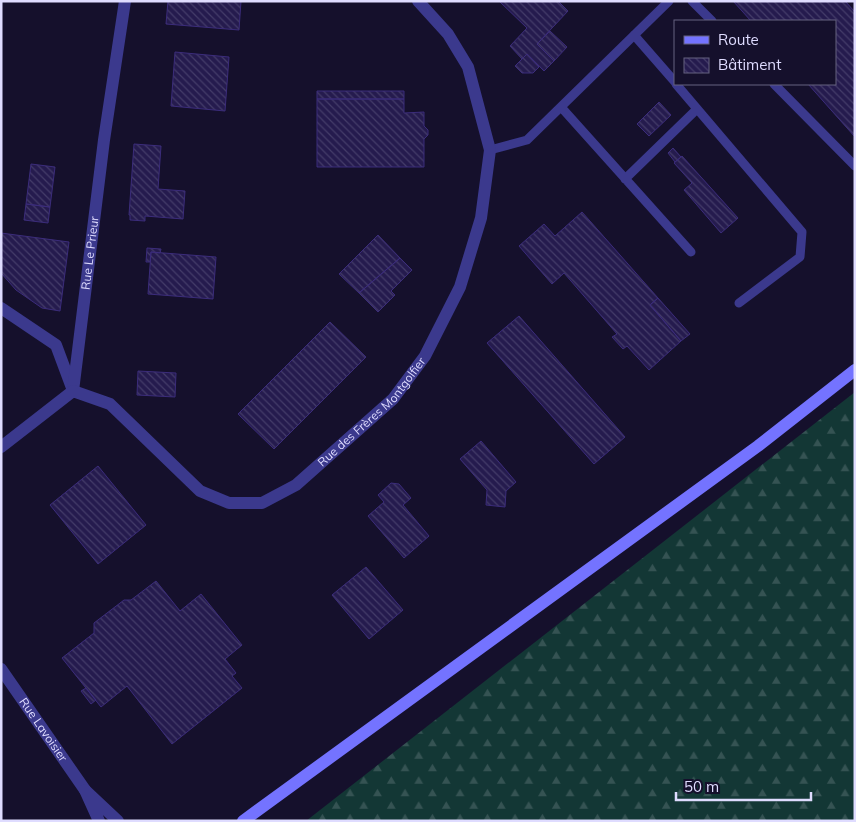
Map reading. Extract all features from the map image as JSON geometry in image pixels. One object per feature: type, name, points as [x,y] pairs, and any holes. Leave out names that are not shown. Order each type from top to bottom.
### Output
[{"type":"main road","points":[[243,821],[710,481],[855,370]]},
{"type":"street","name":"Rue Le Prieur","points":[[73,391],[104,140],[125,1]]},
{"type":"street","name":"Rue des Frères Montgolfier","points":[[73,391],[110,404],[200,491],[229,503],[262,503],[296,485],[393,399],[425,356],[460,286],[481,218],[490,150],[468,66],[448,34],[418,1]]},
{"type":"street","points":[[1,308],[56,345],[73,391],[1,447]]},
{"type":"street","name":"Rue Lavoisier","points":[[1,669],[85,790],[99,821]]},
{"type":"street","name":"Rue Lavoisier","points":[[85,790],[118,821]]},
{"type":"lane","points":[[490,150],[527,140],[669,1]]},
{"type":"lane","points":[[692,1],[711,20]]},
{"type":"lane","points":[[634,35],[674,82]]},
{"type":"lane","points":[[677,85],[802,232],[800,257],[739,303]]},
{"type":"lane","points":[[775,85],[855,166]]},
{"type":"lane","points":[[561,107],[691,252]]},
{"type":"lane","points":[[625,179],[697,109]]},
{"type":"green space","points":[[855,392],[855,821],[306,821]]},
{"type":"building","points":[[168,1],[241,1],[239,30],[166,24]]},
{"type":"building","points":[[499,1],[558,1],[568,11],[537,44],[554,61],[544,71],[527,54],[522,59],[510,46],[527,28]]},
{"type":"building","points":[[733,1],[845,1],[855,12],[855,137],[809,85],[836,85],[836,20],[750,20]]},
{"type":"building","points":[[550,31],[567,47],[554,61],[537,44]]},
{"type":"building","points":[[175,52],[229,57],[225,111],[171,106]]},
{"type":"building","points":[[527,54],[539,67],[533,73],[522,73],[515,66]]},
{"type":"building","points":[[317,91],[404,91],[404,99],[317,99]]},
{"type":"building","points":[[317,99],[404,99],[404,113],[424,112],[424,126],[428,130],[428,135],[424,139],[424,167],[317,167]]},
{"type":"building","points":[[659,102],[671,115],[649,136],[637,124]]},
{"type":"building","points":[[134,144],[161,146],[158,189],[185,191],[183,219],[145,216],[145,221],[130,220]]},
{"type":"building","points":[[673,148],[681,157],[675,162],[668,153]]},
{"type":"building","points":[[682,156],[738,218],[721,233],[684,190],[692,183],[674,163]]},
{"type":"building","points":[[31,164],[55,167],[50,207],[26,204]]},
{"type":"building","points":[[26,204],[50,207],[48,223],[24,220]]},
{"type":"building","points":[[582,212],[658,298],[650,305],[681,341],[649,370],[627,346],[623,349],[612,337],[617,334],[564,273],[552,284],[519,246],[544,224],[555,236]]},
{"type":"building","points":[[1,233],[69,242],[60,311],[42,308],[16,290],[1,273]]},
{"type":"building","points":[[378,235],[400,258],[359,293],[339,274]]},
{"type":"building","points":[[147,248],[161,249],[160,253],[151,252],[150,262],[146,262]]},
{"type":"building","points":[[151,252],[216,257],[213,299],[148,294]]},
{"type":"building","points":[[400,258],[412,270],[391,291],[395,295],[378,312],[359,293]]},
{"type":"building","points":[[658,298],[690,334],[681,341],[650,305]]},
{"type":"building","points":[[519,316],[625,437],[594,464],[487,343]]},
{"type":"building","points":[[330,322],[366,357],[274,449],[238,414]]},
{"type":"building","points":[[138,371],[176,373],[175,397],[137,395]]},
{"type":"building","points":[[481,441],[516,482],[506,491],[505,507],[486,505],[487,490],[460,459]]},
{"type":"building","points":[[98,466],[146,525],[98,564],[50,505]]},
{"type":"building","points":[[391,483],[399,484],[411,498],[403,505],[429,536],[404,558],[368,516],[384,502],[378,495]]},
{"type":"building","points":[[366,567],[403,610],[369,639],[332,595]]},
{"type":"building","points":[[156,581],[180,611],[201,594],[242,645],[225,659],[236,673],[232,676],[242,688],[172,744],[127,686],[101,707],[62,658],[94,633],[94,623],[124,600],[131,600]]},
{"type":"building","points":[[86,688],[96,700],[91,704],[81,691]]}]
